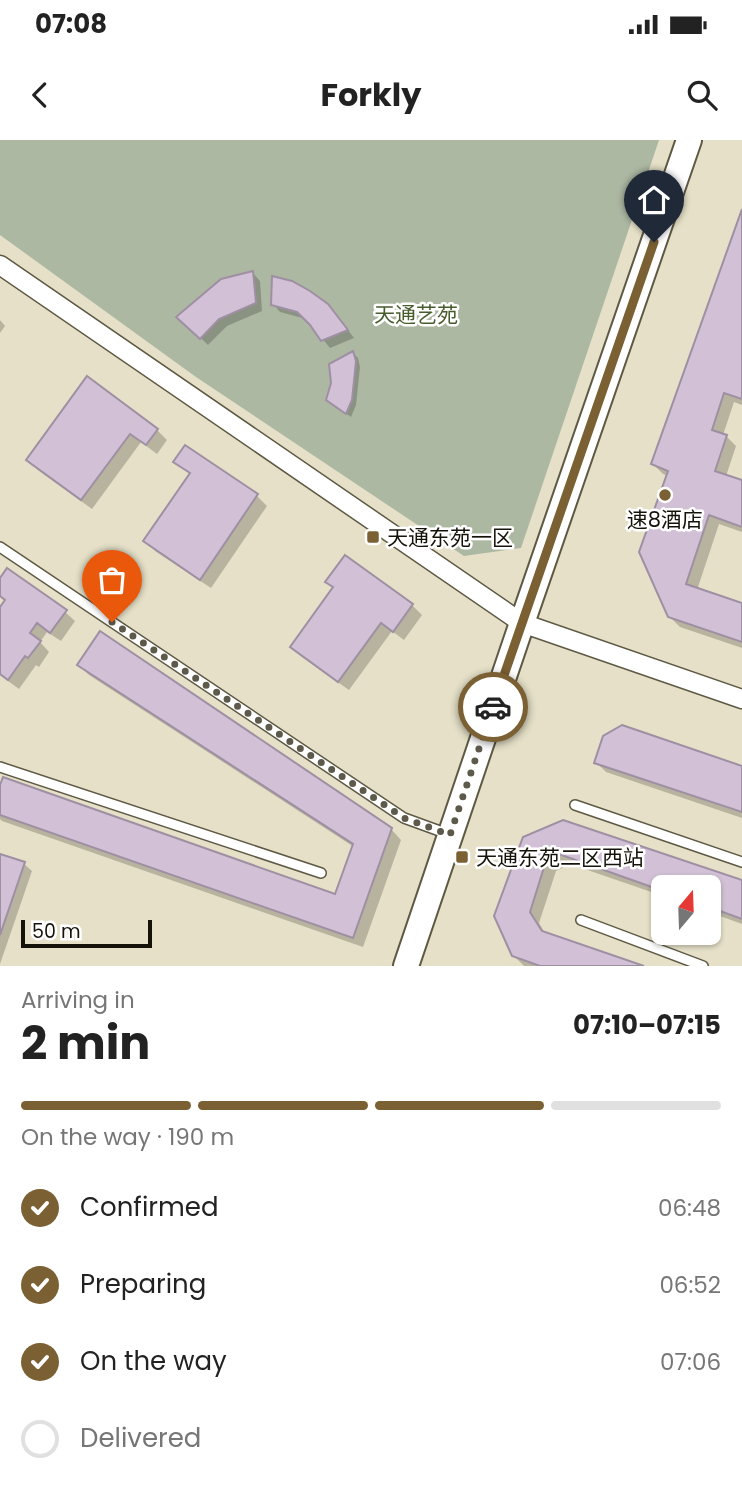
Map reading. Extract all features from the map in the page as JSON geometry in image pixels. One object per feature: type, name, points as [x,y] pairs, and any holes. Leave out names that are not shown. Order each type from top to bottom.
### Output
[{"type":"street","points":[[406,966],[689,140]]},
{"type":"street","points":[[0,265],[522,623],[742,699]]},
{"type":"lane","points":[[0,547],[404,818],[450,835]]},
{"type":"lane","points":[[0,767],[321,873]]},
{"type":"lane","points":[[575,805],[742,862]]},
{"type":"lane","points":[[581,920],[704,966]]},
{"type":"green space","name":"天通艺苑","points":[[0,140],[659,140],[521,548],[464,556],[196,377],[0,235]]},
{"type":"building","points":[[742,209],[742,399],[724,393],[712,430],[727,435],[715,471],[742,480],[742,527],[709,515],[686,584],[742,603],[742,642],[668,617],[639,552],[668,471],[651,464]]},
{"type":"building","points":[[253,271],[256,303],[219,319],[200,339],[176,317],[221,279]]},
{"type":"building","points":[[272,276],[292,281],[310,291],[328,304],[348,330],[321,341],[297,312],[271,305]]},
{"type":"building","points":[[353,351],[356,361],[352,400],[346,414],[326,400],[331,383],[329,364]]},
{"type":"building","points":[[87,376],[158,429],[146,445],[130,434],[81,500],[26,460]]},
{"type":"building","points":[[185,445],[258,494],[200,580],[143,541],[190,473],[173,462]]},
{"type":"building","points":[[345,555],[413,604],[393,632],[381,623],[338,682],[290,647],[333,587],[325,582]]},
{"type":"building","points":[[7,568],[67,610],[50,633],[37,623],[30,633],[41,641],[28,658],[25,656],[8,680],[0,674],[0,607],[5,600],[0,596],[0,578]]},
{"type":"building","points":[[100,631],[392,828],[353,938],[0,815],[0,785],[3,777],[335,894],[353,844],[77,665]]},
{"type":"building","points":[[622,725],[742,766],[742,812],[594,763],[603,736]]},
{"type":"building","points":[[563,820],[742,880],[742,919],[721,911],[721,875],[651,875],[651,887],[559,854],[546,861],[530,912],[542,931],[644,966],[540,966],[512,956],[494,916],[523,837]]},
{"type":"building","points":[[0,854],[25,862],[0,935]]},
{"type":"way so far","points":[[112,622],[404,818],[450,835],[493,707]]},
{"type":"place","name":"速8酒店","points":[[665,495]]},
{"type":"place","name":"天通东苑一区","points":[[373,537]]},
{"type":"place","name":"天通东苑二区西站","points":[[462,857]]},
{"type":"route","points":[[493,707],[654,242]]}]
